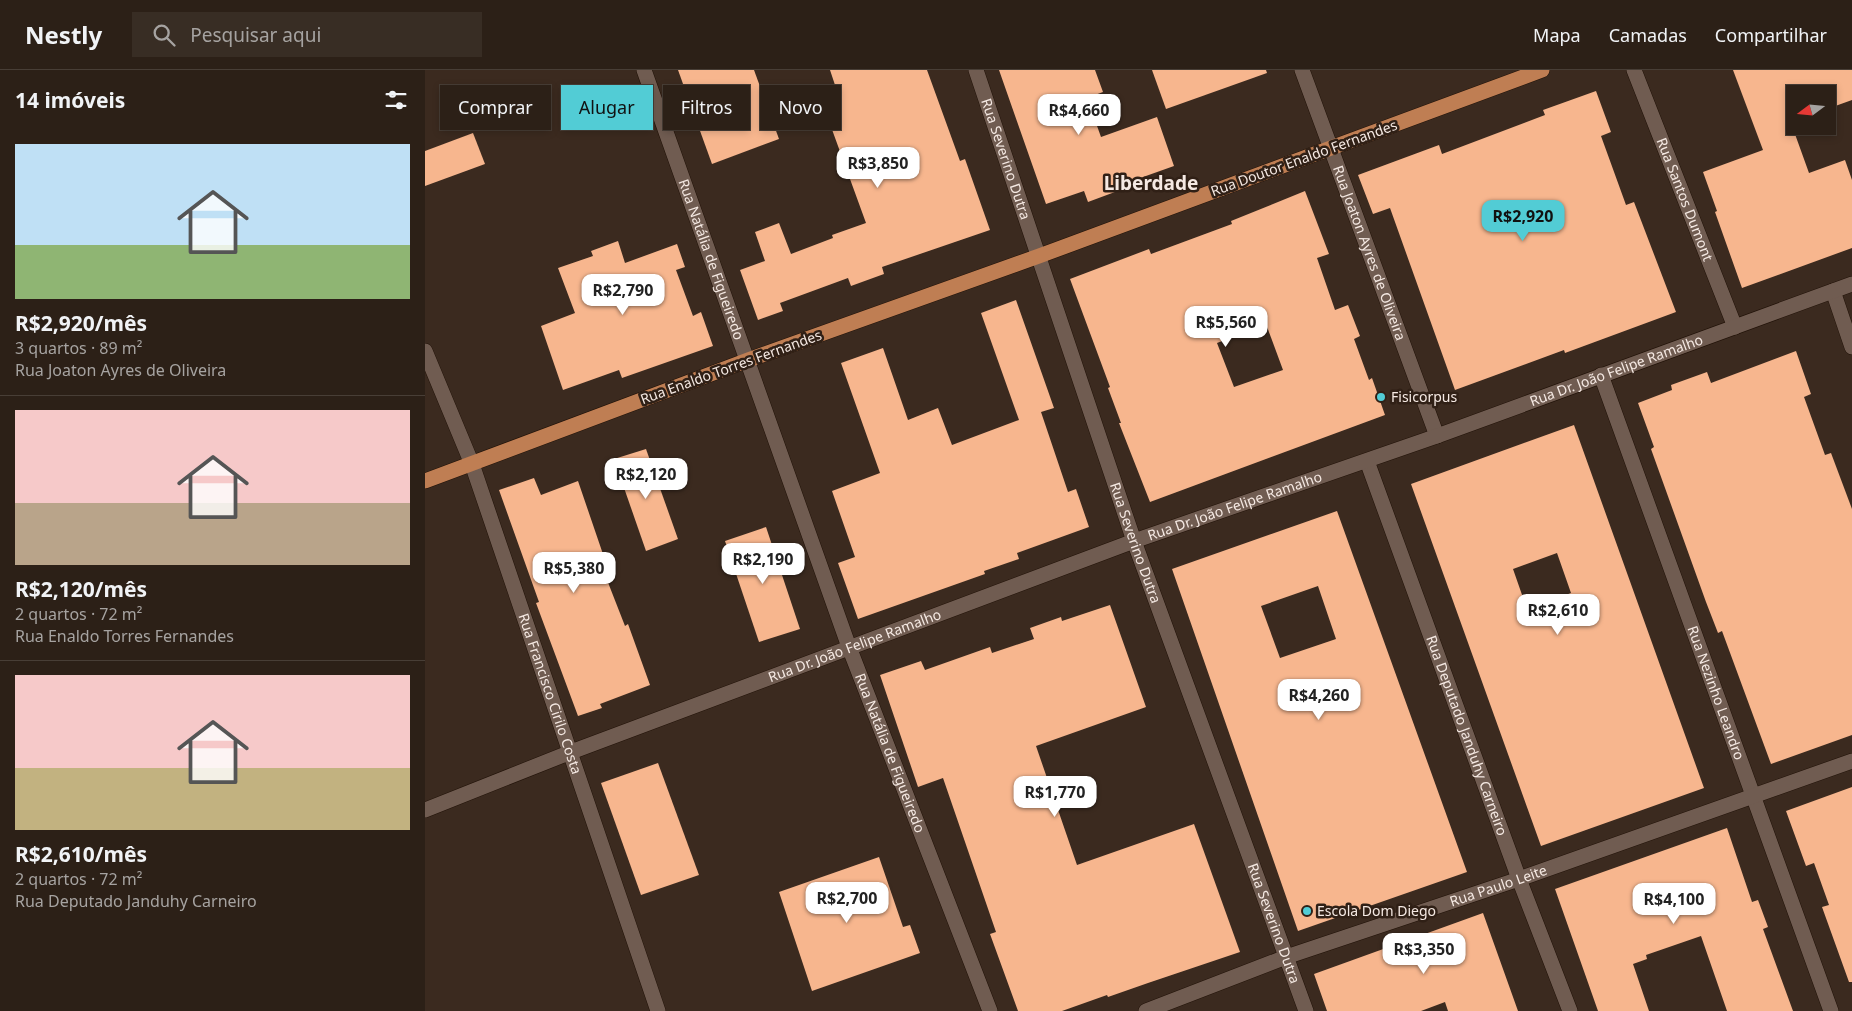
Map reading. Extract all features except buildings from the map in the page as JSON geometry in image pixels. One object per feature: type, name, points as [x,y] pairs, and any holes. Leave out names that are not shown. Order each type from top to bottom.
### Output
[{"type":"main road","name":"Rua Doutor Enaldo Fernandes","points":[[1039,256],[1542,70]]},
{"type":"main road","name":"Rua Enaldo Torres Fernandes","points":[[425,481],[748,360],[1039,256]]},
{"type":"street","name":"Rua Natália de Figueiredo","points":[[643,70],[849,647],[990,1011]]},
{"type":"street","name":"Rua Severino Dutra","points":[[975,70],[1134,541],[1306,1011]]},
{"type":"street","name":"Rua Joaton Ayres de Oliveira","points":[[1302,70],[1437,436]]},
{"type":"street","name":"Rua Santos Dumont","points":[[1634,70],[1735,327]]},
{"type":"street","name":"Rua Dr. João Felipe Ramalho","points":[[425,810],[571,752],[1134,541],[1437,436],[1852,284]]},
{"type":"street","points":[[1833,291],[1852,347]]},
{"type":"street","name":"Rua Francisco Cirilo Costa","points":[[425,351],[471,464],[658,1011]]},
{"type":"street","name":"Rua Nezinho Leandro","points":[[1601,375],[1831,1011]]},
{"type":"street","name":"Rua Deputado Janduhy Carneiro","points":[[1367,461],[1569,1011]]},
{"type":"street","name":"Rua Paulo Leite","points":[[1146,1011],[1286,957],[1519,879],[1852,761]]},
{"type":"place","name":"Fisicorpus","points":[[1381,397]]},
{"type":"place","name":"Escola Dom Diego","points":[[1307,911]]},
{"type":"district","name":"Liberdade","points":[[1151,183]]}]
